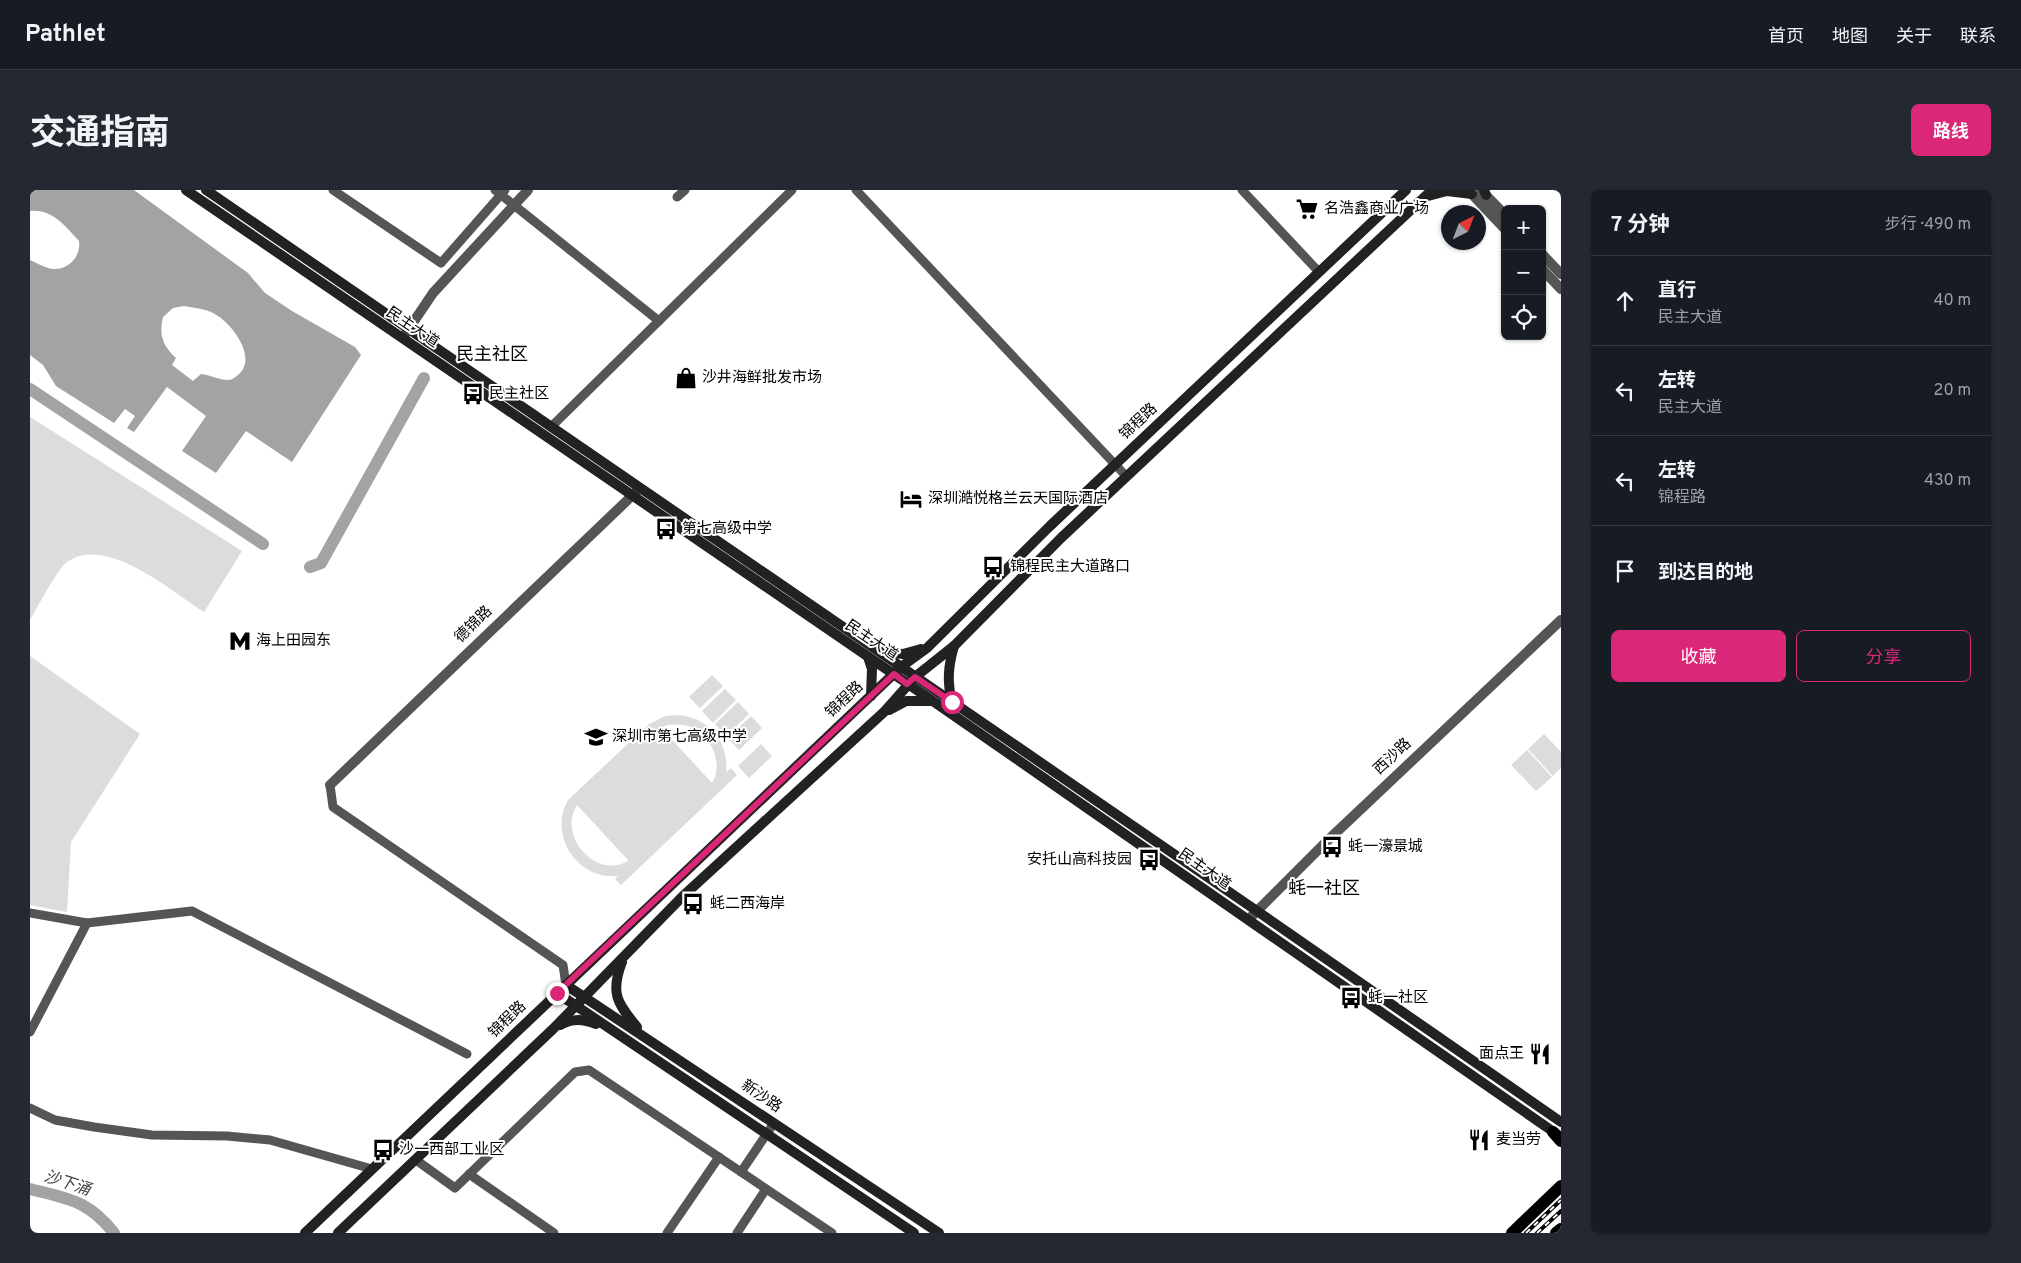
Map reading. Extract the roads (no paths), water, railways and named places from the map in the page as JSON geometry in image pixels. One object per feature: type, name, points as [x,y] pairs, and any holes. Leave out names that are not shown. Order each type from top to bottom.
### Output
[{"type":"main road","name":"民主大道","points":[[186,190],[868,657],[952,702],[1257,911],[1559,1133]]},
{"type":"main road","name":"民主大道","points":[[206,190],[880,652],[897,671]]},
{"type":"main road","name":"锦程路","points":[[305,1233],[897,671],[927,648],[1115,465],[1406,190]]},
{"type":"main road","points":[[1430,193],[1447,191],[1478,192]]},
{"type":"main road","name":"锦程路","points":[[338,1233],[554,1027],[682,897],[884,712],[911,680],[954,646],[1126,476],[1399,219],[1430,193]]},
{"type":"main road","points":[[952,702],[947,684],[948,669],[954,646]]},
{"type":"main road","points":[[880,652],[903,654],[927,648]]},
{"type":"main road","points":[[868,657],[872,669],[871,696]]},
{"type":"main road","name":"民主大道","points":[[911,680],[933,701],[1559,1133]]},
{"type":"main road","points":[[884,712],[906,701],[933,701]]},
{"type":"main road","points":[[624,958],[616,977],[615,989],[620,1008],[645,1037]]},
{"type":"main road","name":"新沙路","points":[[566,985],[939,1233]]},
{"type":"main road","name":"新沙路","points":[[557,993],[914,1233]]},
{"type":"main road","points":[[554,1027],[569,1020],[584,1020],[607,1027]]},
{"type":"main road","points":[[1512,1233],[1559,1187]]},
{"type":"main road","points":[[1556,1233],[1561,1229]]},
{"type":"street","points":[[332,190],[441,263],[501,191],[514,205],[659,321]]},
{"type":"street","points":[[345,199],[351,190]]},
{"type":"street","points":[[402,339],[433,293],[528,190]]},
{"type":"street","points":[[677,197],[684,190]]},
{"type":"street","points":[[551,427],[792,190]]},
{"type":"street","points":[[856,190],[1126,476]]},
{"type":"street","points":[[1242,190],[1319,272]]},
{"type":"street","points":[[1478,192],[1501,212]]},
{"type":"street","points":[[1478,192],[1501,224]]},
{"type":"street","points":[[1546,258],[1561,274]]},
{"type":"street","points":[[1546,273],[1561,289]]},
{"type":"street","name":"德锦路","points":[[330,785],[640,488]]},
{"type":"street","name":"西沙路","points":[[1249,919],[1326,842],[1561,620]]},
{"type":"street","points":[[330,785],[333,807],[563,965],[566,985]]},
{"type":"street","points":[[30,912],[87,923],[192,911],[467,1054]]},
{"type":"street","points":[[30,1032],[87,923]]},
{"type":"street","points":[[416,1160],[454,1188],[574,1072],[589,1070],[832,1233]]},
{"type":"street","points":[[30,1108],[55,1120],[152,1135],[226,1136],[270,1140],[372,1169]]},
{"type":"street","points":[[741,1172],[774,1123]]},
{"type":"street","points":[[667,1233],[719,1157]]},
{"type":"street","points":[[469,1174],[554,1233]]},
{"type":"street","points":[[737,1233],[766,1189]]},
{"type":"waterway","points":[[310,567],[321,563],[424,378]]},
{"type":"waterway","points":[[30,389],[263,544]]},
{"type":"waterway","name":"沙下涌","points":[[30,1189],[77,1202],[105,1222],[114,1233]]},
{"type":"railway","points":[[1526,1233],[1561,1200]]},
{"type":"railway","points":[[1537,1233],[1561,1211]]},
{"type":"place","name":"名浩鑫商业广场","points":[[1307,209]]},
{"type":"place","name":"沙井海鲜批发市场","points":[[686,378]]},
{"type":"place","name":"民主社区","points":[[473,394]]},
{"type":"place","name":"深圳澔悦格兰云天国际酒店","points":[[911,499]]},
{"type":"place","name":"第七高级中学","points":[[666,529]]},
{"type":"place","name":"锦程民主大道路口","points":[[993,567]]},
{"type":"place","name":"海上田园东","points":[[240,641]]},
{"type":"place","name":"深圳市第七高级中学","points":[[596,737]]},
{"type":"place","name":"蚝一濠景城","points":[[1332,847]]},
{"type":"place","name":"安托山高科技园","points":[[1149,860]]},
{"type":"place","name":"蚝二西海岸","points":[[693,904]]},
{"type":"place","name":"蚝一社区","points":[[1351,998]]},
{"type":"place","name":"面点王","points":[[1540,1054]]},
{"type":"place","name":"麦当劳","points":[[1479,1140]]},
{"type":"place","name":"沙一西部工业区","points":[[383,1150]]},
{"type":"district","name":"民主社区","points":[[492,355]]},
{"type":"district","name":"蚝一社区","points":[[1324,889]]}]
